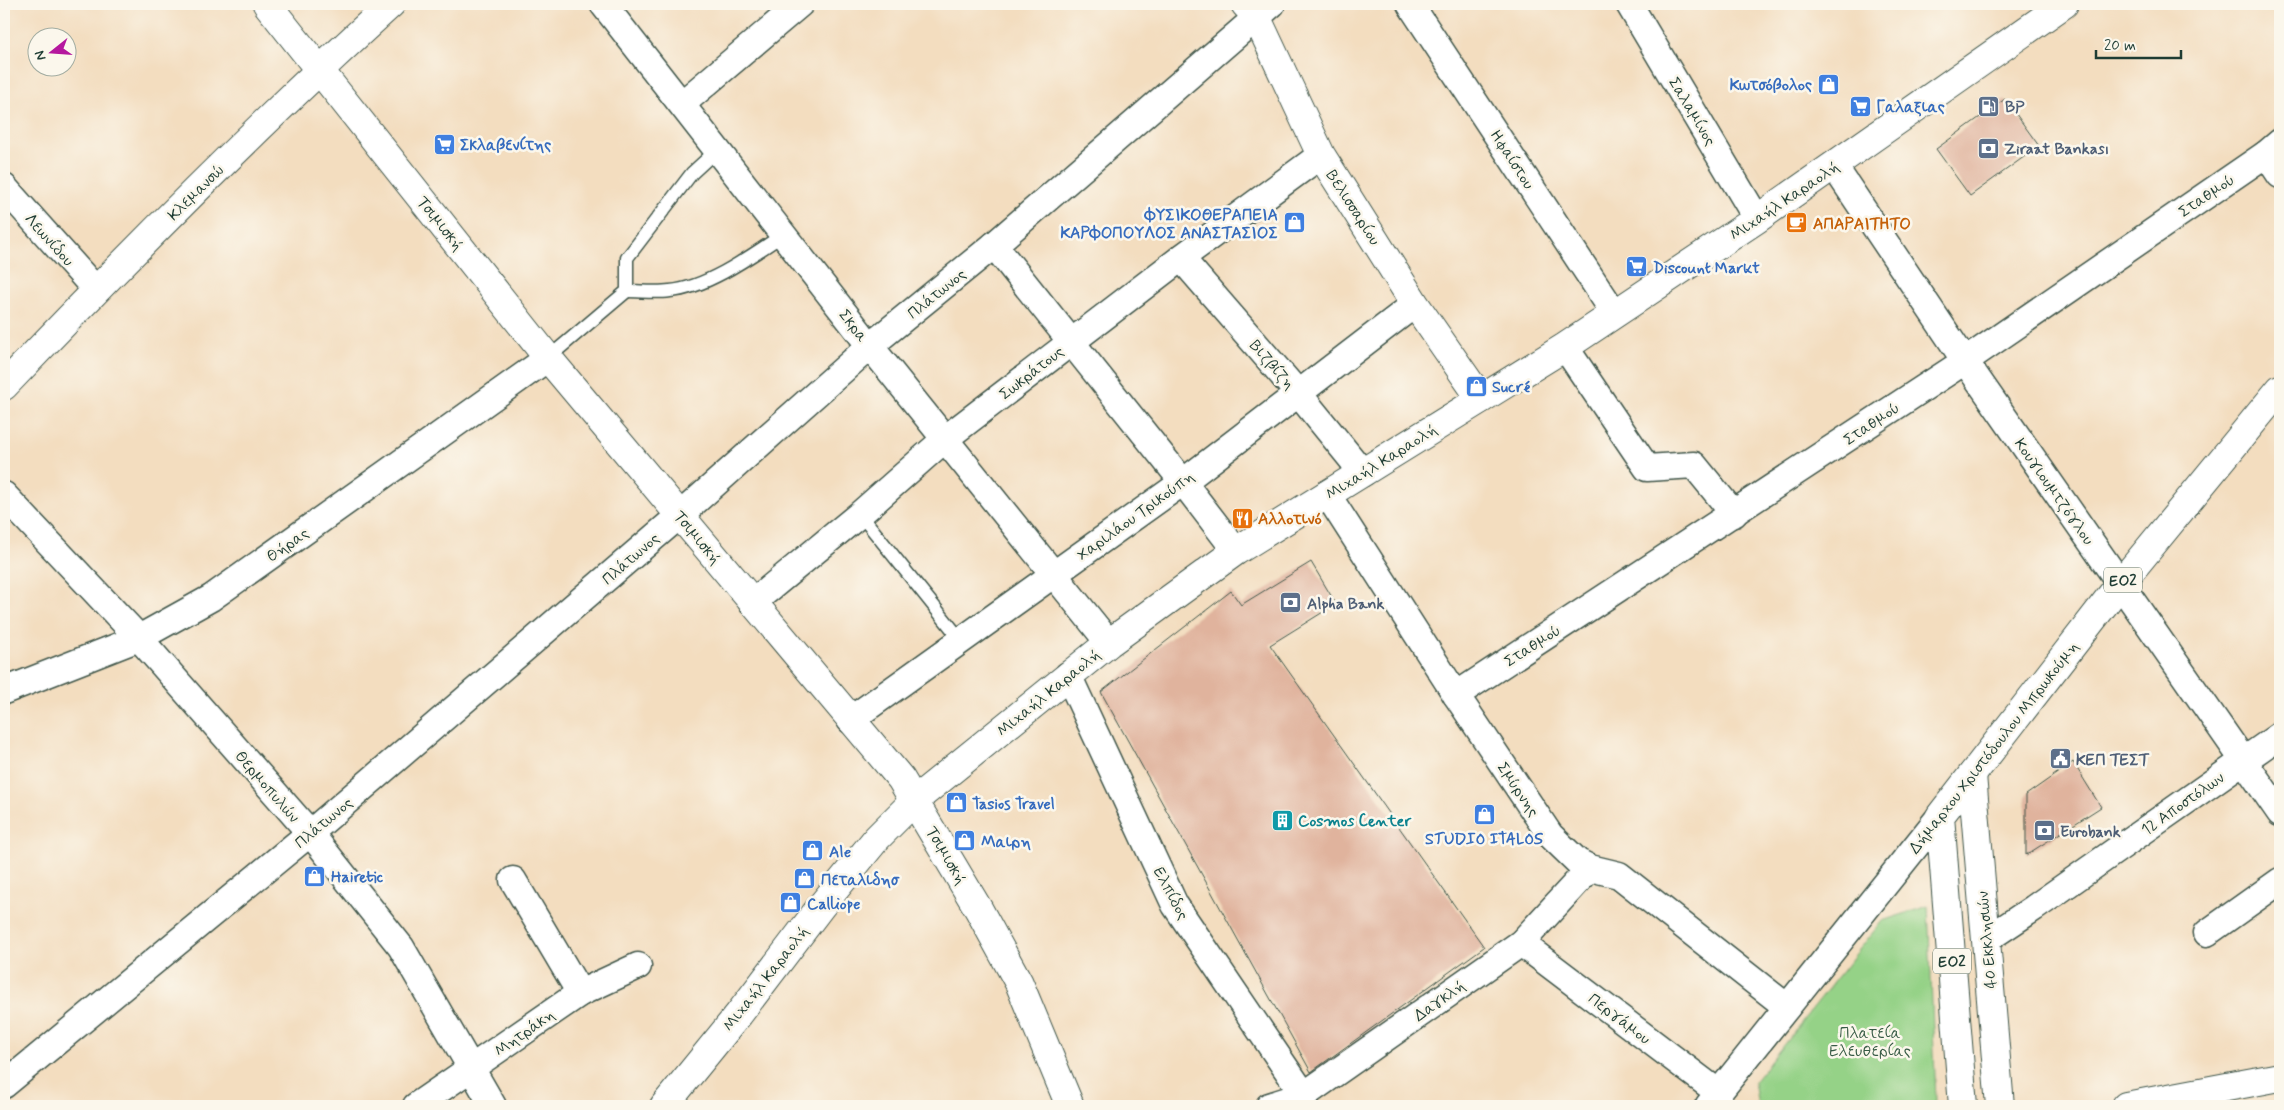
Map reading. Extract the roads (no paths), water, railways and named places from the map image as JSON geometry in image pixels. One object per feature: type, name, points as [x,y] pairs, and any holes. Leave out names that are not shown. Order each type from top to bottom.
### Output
[{"type":"main road","name":"Τσιμισκή","points":[[267,4],[548,358],[900,779],[915,800],[979,910],[1018,983],[1070,1106]]},
{"type":"main road","name":"Κλεμανσώ","points":[[4,386],[96,290],[320,69],[391,4]]},
{"type":"main road","name":"Μιχαήλ Καραολή","points":[[664,1106],[860,857],[915,800],[1068,675],[1236,551],[1615,314],[1758,219],[2064,4]]},
{"type":"main road","name":"Βελισσαρίου","points":[[1258,8],[1321,156],[1415,304],[1481,399]]},
{"type":"main road","name":"Δήμαρχου Χριστόδουλου Μπρωκούμη","points":[[1940,816],[2120,584],[2280,389]]},
{"type":"main road","name":"40 Εκκλησιών","points":[[1972,775],[2000,1106]]},
{"type":"main road","name":"ΕΟ2","points":[[1940,816],[1963,1106]]},
{"type":"main road","points":[[2126,1106],[2280,1077]]},
{"type":"street","name":"Σκρα","points":[[603,4],[683,103],[870,346],[946,438],[1109,643]]},
{"type":"street","points":[[683,103],[800,4]]},
{"type":"street","name":"Ηφαίστου","points":[[1410,4],[1615,314]]},
{"type":"street","name":"Σαλαμίνος","points":[[1629,4],[1758,219]]},
{"type":"street","name":"Πλάτωνος","points":[[4,1085],[310,833],[680,515],[870,346],[994,245],[1258,8]]},
{"type":"street","name":"Σωκράτους","points":[[752,603],[860,514],[946,438],[1181,258],[1321,156]]},
{"type":"street","name":"Σταθμού","points":[[1456,695],[2276,157]]},
{"type":"street","name":"Κουγιουμτζόγλου","points":[[1834,166],[1965,361],[2280,813]]},
{"type":"street","name":"Λεωνίδου","points":[[4,188],[96,290]]},
{"type":"street","points":[[994,245],[1236,551]]},
{"type":"street","name":"Βιζβίζη","points":[[1181,258],[1298,393],[1363,473]]},
{"type":"street","name":"Χαριλάου Τρικούπη","points":[[850,720],[1183,482],[1415,304]]},
{"type":"street","points":[[1565,347],[1647,468],[1694,465],[1734,514]]},
{"type":"street","name":"Θήρας","points":[[4,692],[139,638],[211,598],[548,358]]},
{"type":"street","name":"Σμύρνης","points":[[1327,494],[1456,695],[1550,835],[1578,862],[1590,868],[1619,875],[1787,1007]]},
{"type":"street","name":"Θερμοπυλών","points":[[4,495],[139,638],[310,833],[401,947],[493,1106]]},
{"type":"street","name":"Ελπίδος","points":[[1068,675],[1175,905],[1304,1095]]},
{"type":"street","name":"12 Αποστόλων","points":[[1986,940],[2280,735]]},
{"type":"street","name":"Δήμαρχου Χριστόδουλου Μπρωκούμη","points":[[1713,1099],[1940,816]]},
{"type":"street","name":"Δαγκλή","points":[[1269,1106],[1304,1095],[1521,942],[1590,868]]},
{"type":"street","points":[[513,880],[580,993]]},
{"type":"street","points":[[2207,933],[2280,881]]},
{"type":"street","name":"Περγάμου","points":[[1521,942],[1713,1099]]},
{"type":"street","name":"Μητράκη","points":[[416,1106],[471,1070],[580,993],[638,966]]},
{"type":"lane","points":[[627,291],[627,258],[692,173],[718,149]]},
{"type":"lane","points":[[548,358],[627,291],[671,291],[687,287],[739,264],[784,234]]},
{"type":"lane","points":[[860,514],[962,640]]},
{"type":"place","name":"Κωτσόβολος","points":[[1828,84]]},
{"type":"place","name":"Γαλαξιας","points":[[1860,106]]},
{"type":"place","name":"BP","points":[[1989,106]]},
{"type":"place","name":"Σκλαβενίτης","points":[[444,144]]},
{"type":"place","name":"Ziraat Bankası","points":[[1988,148]]},
{"type":"place","name":"ΦΥΣΙΚΟΘΕΡΑΠΕΙΑ ΚΑΡΦΟΠΟΥΛΟΣ ΑΝΑΣΤΑΣΙΟΣ","points":[[1294,223]]},
{"type":"place","name":"ΑΠΑΡΑΙΤΗΤΟ","points":[[1797,223]]},
{"type":"place","name":"Discount Markt","points":[[1637,267]]},
{"type":"place","name":"Sucré","points":[[1476,386]]},
{"type":"place","name":"Αλλοτινό","points":[[1242,518]]},
{"type":"place","name":"Alpha Bank","points":[[1291,603]]},
{"type":"place","name":"ΚΕΠ ΤΕΣΤ","points":[[2060,759]]},
{"type":"place","name":"Tasios Travel","points":[[956,803]]},
{"type":"place","name":"STUDIO ITALOS","points":[[1484,814]]},
{"type":"place","name":"Cosmos Center","points":[[1282,820]]},
{"type":"place","name":"Eurobank","points":[[2044,831]]},
{"type":"place","name":"Μαιρη","points":[[965,841]]},
{"type":"place","name":"Ale","points":[[813,851]]},
{"type":"place","name":"Hairetic","points":[[315,876]]},
{"type":"place","name":"Πεταλιδησ","points":[[805,879]]},
{"type":"place","name":"Calliope","points":[[791,903]]},
{"type":"park label","name":"Πλατεία Ελευθερίας","points":[[1870,1041]]}]
